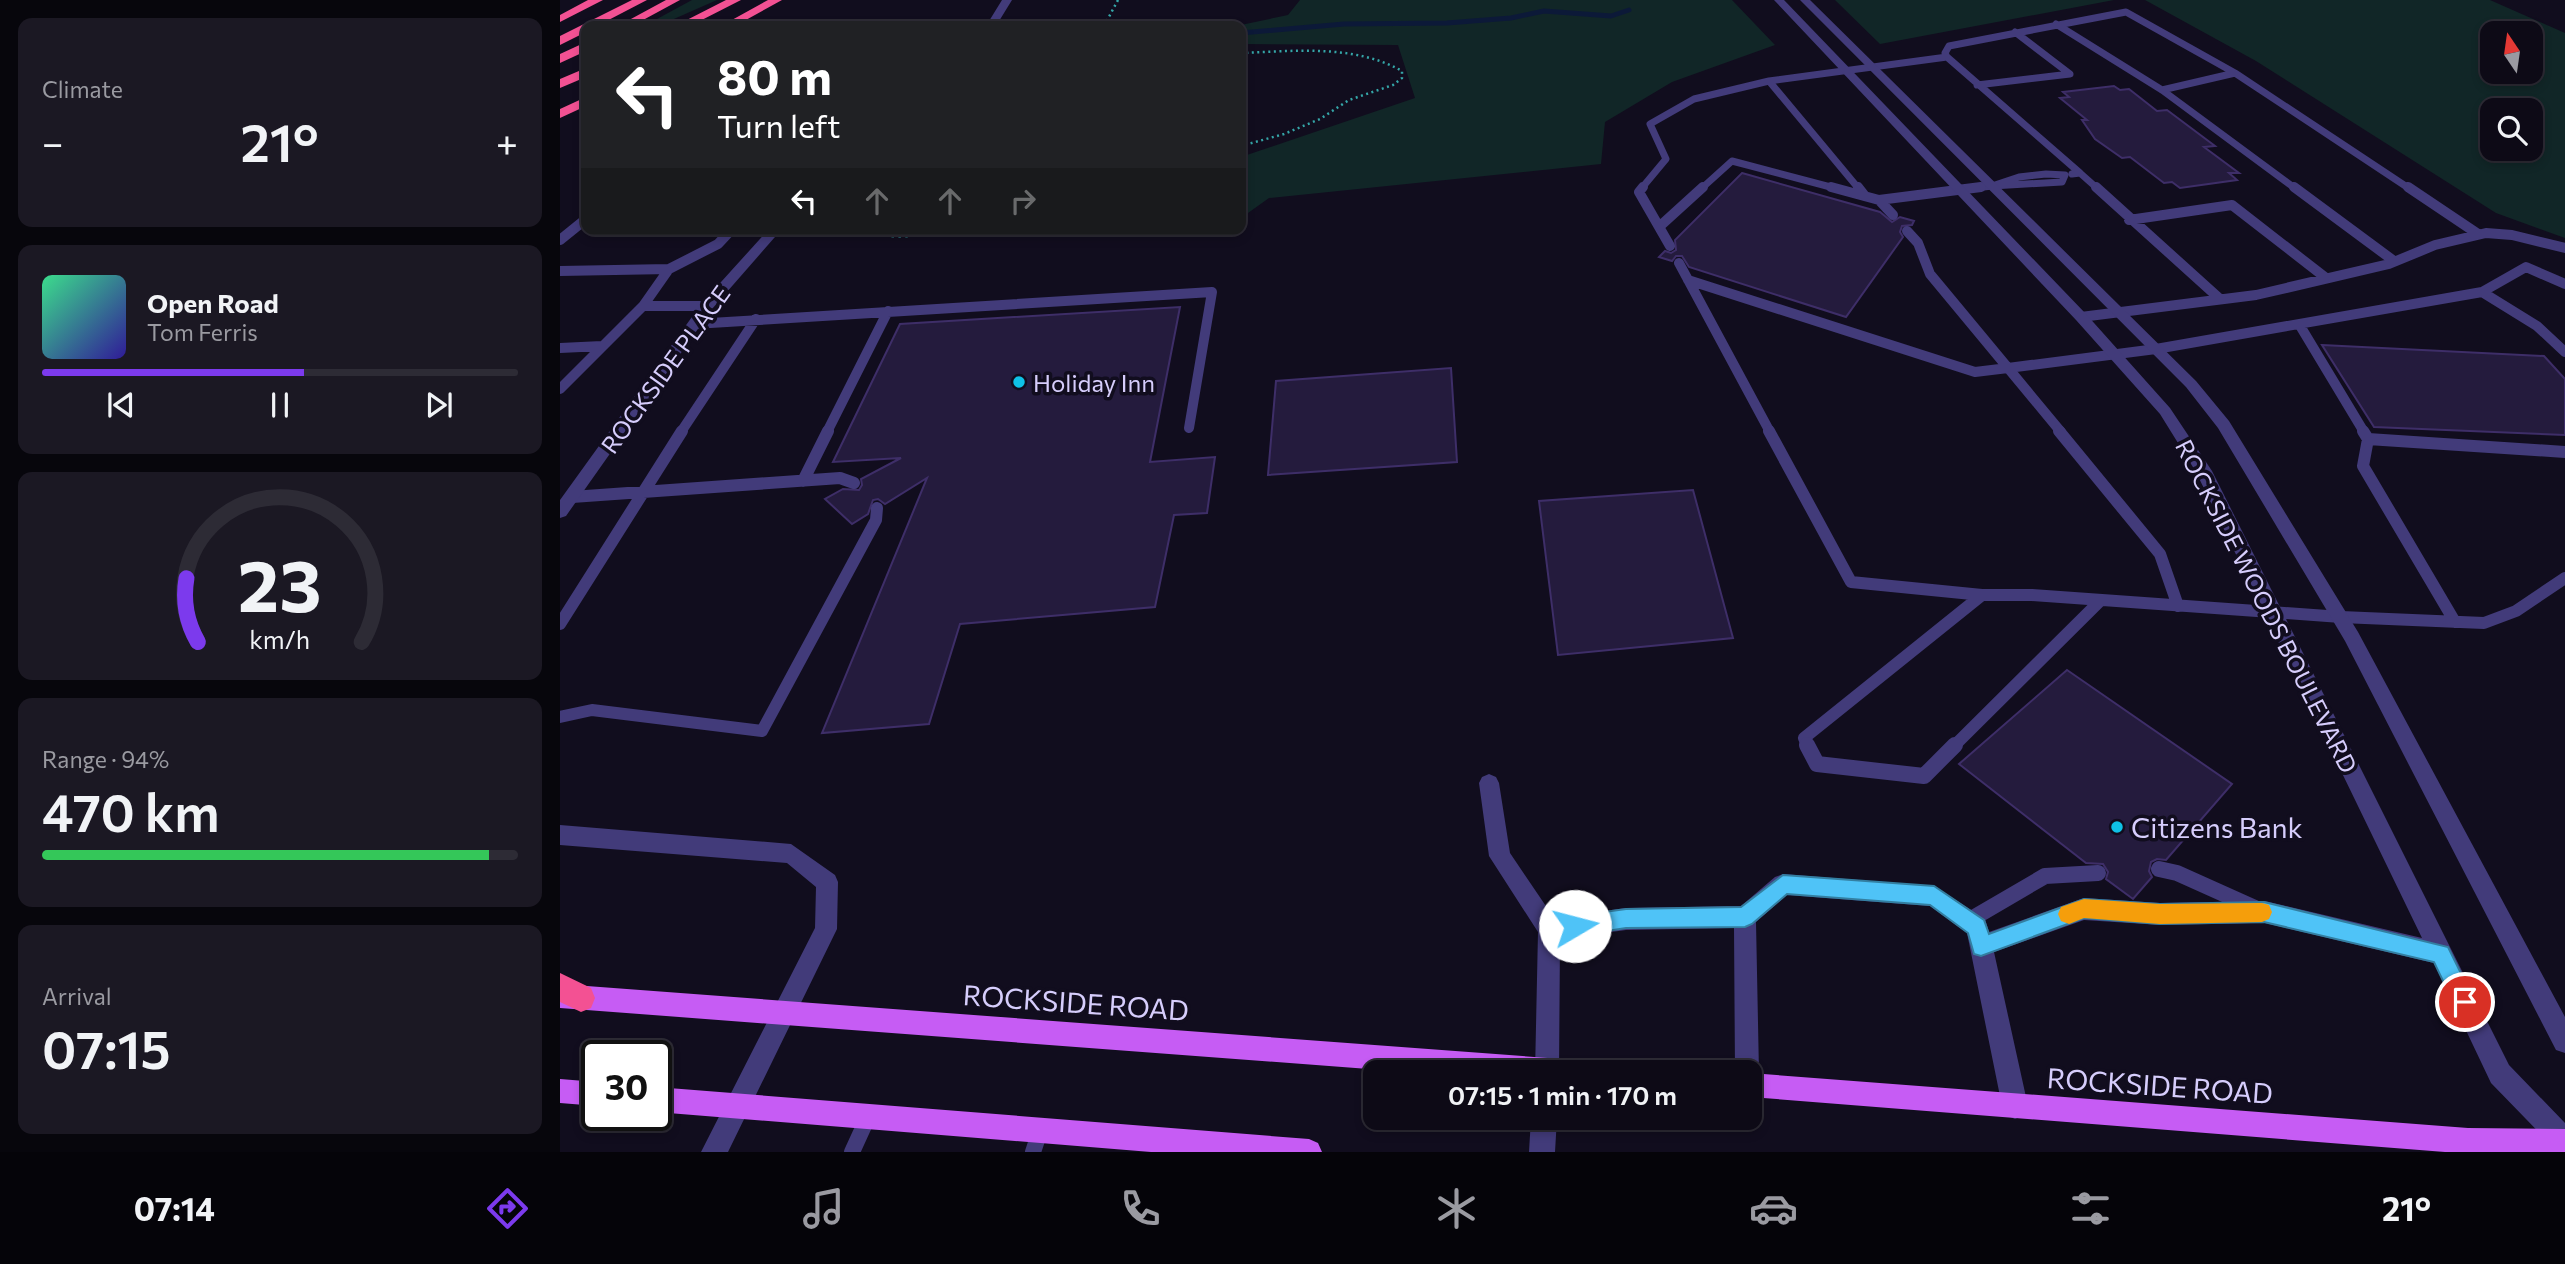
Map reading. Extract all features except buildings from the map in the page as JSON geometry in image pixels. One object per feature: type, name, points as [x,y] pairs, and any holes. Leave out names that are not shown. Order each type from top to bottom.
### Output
[{"type":"highway","points":[[560,18],[597,0]]},
{"type":"highway","points":[[600,21],[641,0]]},
{"type":"highway","points":[[634,21],[674,0]]},
{"type":"highway","points":[[691,21],[735,0]]},
{"type":"highway","points":[[737,21],[778,0]]},
{"type":"highway","points":[[560,41],[581,30]]},
{"type":"highway","points":[[560,60],[581,49]]},
{"type":"highway","points":[[560,84],[581,74]]},
{"type":"highway","points":[[560,115],[580,104]]},
{"type":"main road","name":"ROCKSIDE ROAD","points":[[567,993],[1405,1060]]},
{"type":"main road","name":"ROCKSIDE ROAD","points":[[1762,1086],[2468,1141],[2565,1142]]},
{"type":"main road","points":[[560,1091],[581,1093]]},
{"type":"main road","points":[[672,1100],[868,1116],[1036,1142],[1309,1152]]},
{"type":"street","points":[[994,21],[1007,0]]},
{"type":"street","name":"ROCKSIDE WOODS BOULEVARD","points":[[1779,0],[2081,317],[2165,411],[2204,471],[2500,1074],[2565,1142]]},
{"type":"street","name":"ROCKSIDE WOODS BOULEVARD","points":[[1805,0],[2156,349],[2224,425],[2340,617],[2565,1041]]},
{"type":"street","name":"ROCKSIDE PLACE","points":[[560,512],[706,306],[771,235]]},
{"type":"street","points":[[1489,783],[1500,856],[1549,930],[1547,1060]]},
{"type":"street","points":[[560,835],[791,854],[827,882],[826,929],[714,1152]]},
{"type":"street","points":[[1549,930],[1626,919],[1745,917],[1783,884],[1934,896],[1977,927],[2015,1106]]},
{"type":"street","points":[[1981,946],[2084,909],[2160,914],[2264,912],[2441,954]]},
{"type":"street","points":[[1745,917],[1747,1060]]},
{"type":"street","points":[[1542,1152],[1543,1130]]},
{"type":"lane","points":[[2220,299],[1947,58],[1945,53],[1949,46],[2126,12],[2235,73],[2478,234]]},
{"type":"lane","points":[[2056,24],[2162,90],[2394,261]]},
{"type":"lane","points":[[1976,85],[2070,74],[2015,32]]},
{"type":"lane","points":[[1670,246],[1639,192],[1666,159],[1650,124],[1694,99],[1769,80],[1947,58]]},
{"type":"lane","points":[[2162,90],[2235,73]]},
{"type":"lane","points":[[1769,80],[1864,196]]},
{"type":"lane","points":[[1659,226],[1732,161],[1879,200],[1959,189],[2062,182],[2065,175],[2080,173]]},
{"type":"lane","points":[[1879,200],[1893,215]]},
{"type":"lane","points":[[2129,220],[2232,205],[2326,278]]},
{"type":"lane","points":[[560,240],[581,223]]},
{"type":"lane","points":[[1907,231],[1918,243],[1930,274],[2160,554],[2178,606]]},
{"type":"lane","points":[[2081,317],[2256,295],[2394,261],[2435,245],[2478,234],[2512,235],[2565,248]]},
{"type":"lane","points":[[560,271],[669,269],[718,244],[726,235]]},
{"type":"lane","points":[[1679,263],[1851,582],[1982,595],[2032,595],[2274,613],[2484,623],[2516,611],[2565,578]]},
{"type":"lane","points":[[1688,280],[1975,372],[2156,349],[2482,292],[2526,267],[2565,284]]},
{"type":"lane","points":[[560,389],[643,306],[669,269]]},
{"type":"lane","points":[[694,324],[1212,292],[1189,428]]},
{"type":"lane","points":[[2482,292],[2535,324],[2565,352]]},
{"type":"lane","points":[[643,306],[706,306]]},
{"type":"lane","points":[[803,481],[888,311]]},
{"type":"lane","points":[[560,624],[640,493],[755,319]]},
{"type":"lane","points":[[2299,324],[2368,439],[2362,466],[2455,622]]},
{"type":"lane","points":[[560,348],[602,346]]},
{"type":"lane","points":[[2368,439],[2565,452]]},
{"type":"lane","points":[[572,498],[840,478],[854,483]]},
{"type":"lane","points":[[560,717],[592,710],[762,731],[876,520],[877,508]]},
{"type":"lane","points":[[1982,595],[1804,738],[1817,764],[1924,776],[2101,600]]},
{"type":"lane","points":[[2159,869],[2177,873],[2264,912]]},
{"type":"lane","points":[[1968,920],[2045,876],[2098,873]]},
{"type":"lane","points":[[852,1152],[868,1116]]},
{"type":"path","points":[[1107,21],[1118,0]]},
{"type":"path","points":[[1246,53],[1356,54],[1393,64],[1402,71],[1402,78],[1393,85],[1349,100],[1308,124],[1246,144]]},
{"type":"path","points":[[880,235],[926,235]]},
{"type":"green space","points":[[692,0],[717,0],[669,21],[653,21]]},
{"type":"green space","points":[[1300,0],[1732,0],[1775,45],[1672,82],[1605,122],[1601,164],[1269,198],[1246,214],[1246,155],[1415,98],[1398,45],[1246,44],[1246,24],[1288,15]]},
{"type":"green space","points":[[1835,0],[2114,0],[1880,44]]},
{"type":"green space","points":[[2145,0],[2490,0],[2538,21],[2480,21],[2480,84],[2543,84],[2543,23],[2565,33],[2565,238],[2496,213],[2256,61]]},
{"type":"green space","points":[[987,235],[1022,235],[981,237]]},
{"type":"waterway","points":[[1246,33],[1344,24],[1447,23],[1511,18],[1544,11],[1611,16],[1629,10]]},
{"type":"slow traffic","points":[[2069,914],[2084,909],[2160,914],[2262,912]]},
{"type":"place","name":"Holiday Inn","points":[[1019,382]]},
{"type":"place","name":"Citizens Bank","points":[[2117,827]]},
{"type":"route","points":[[1575,926],[1626,919],[1745,917],[1783,884],[1934,896],[1977,927],[1981,946],[2084,909],[2160,914],[2264,912],[2441,954],[2465,1002]]}]
